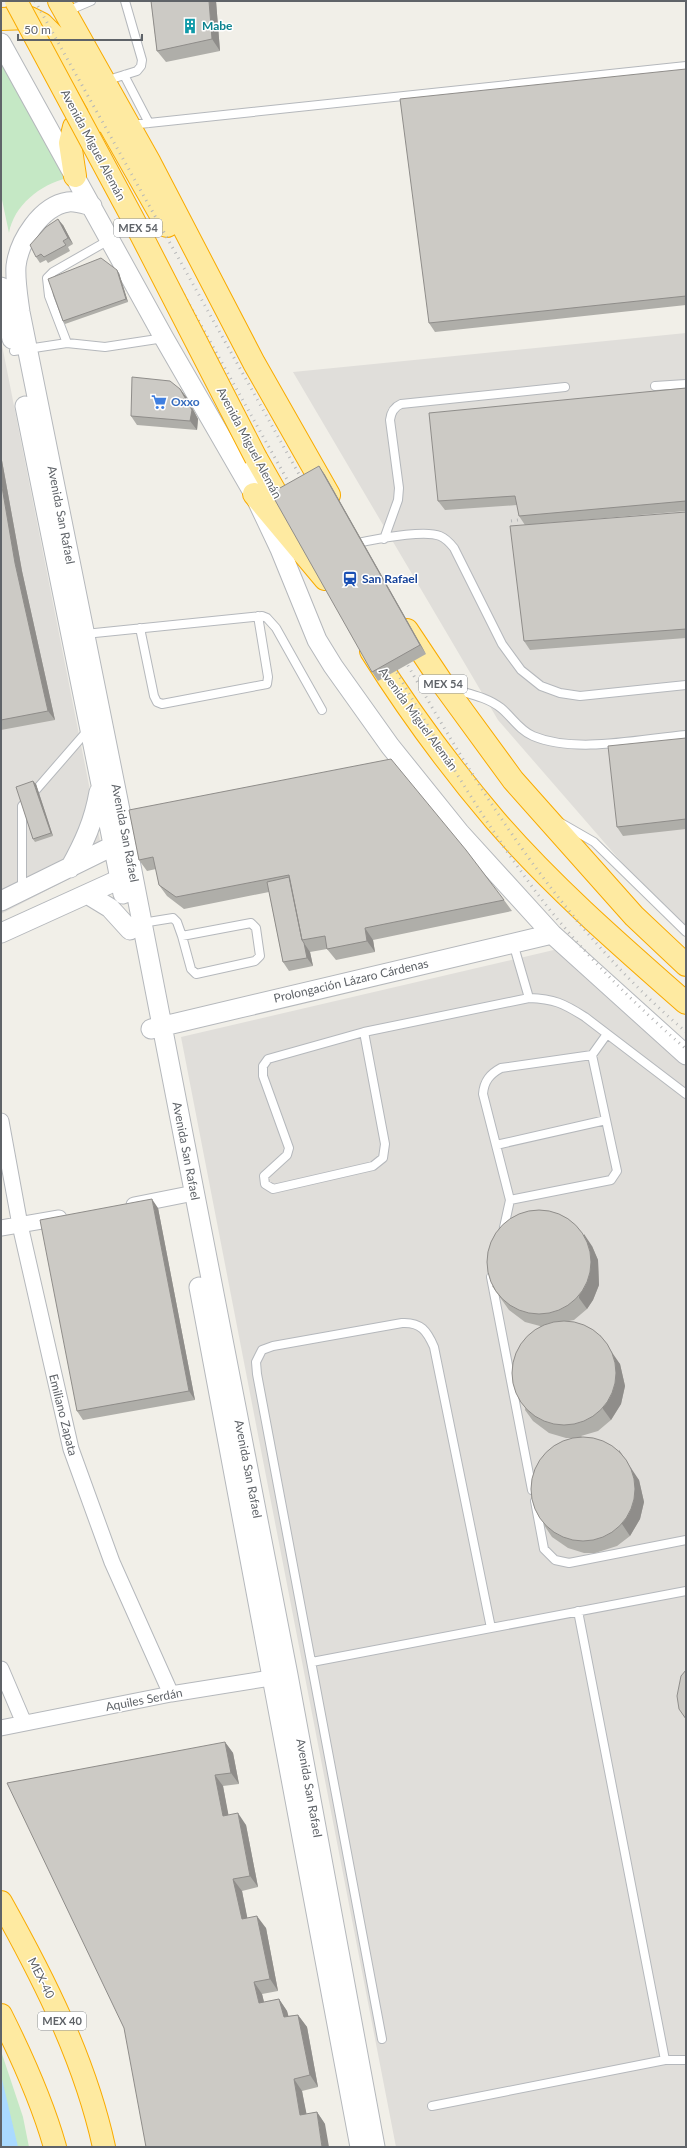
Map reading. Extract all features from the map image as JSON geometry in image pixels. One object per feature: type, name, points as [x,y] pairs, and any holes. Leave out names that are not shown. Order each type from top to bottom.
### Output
[{"type":"highway","name":"Avenida Miguel Alemán","points":[[16,1],[133,219],[256,458],[330,586],[254,494]]},
{"type":"highway","points":[[62,6],[114,78],[129,125],[218,316],[232,338],[254,364],[367,562]]},
{"type":"highway","points":[[1,19],[30,18],[42,24],[54,36],[84,80],[129,125]]},
{"type":"highway","points":[[75,176],[70,143],[74,127],[80,123],[92,120],[129,125]]},
{"type":"highway","name":"MEX 54","points":[[397,614],[444,687],[513,780],[634,916],[686,965]]},
{"type":"highway","name":"Avenida Miguel Alemán","points":[[359,633],[392,685],[436,745],[496,821],[560,889],[629,953],[686,1002]]},
{"type":"highway","name":"MEX-40","points":[[1,1902],[60,2016],[81,2068],[104,2147]]},
{"type":"highway","points":[[1,2014],[47,2119],[55,2147]]},
{"type":"street","name":"Avenida Miguel Alemán","points":[[1,43],[164,338],[254,494],[280,549],[317,640],[333,666],[390,746],[460,833],[552,934],[686,1055]]},
{"type":"street","name":"Avenida San Rafael","points":[[92,206],[77,202],[59,205],[44,214],[25,237],[16,264],[16,273],[20,312],[21,350],[89,728],[101,783],[120,843]]},
{"type":"street","name":"Avenida San Rafael","points":[[1,287],[21,350],[85,634],[120,843],[280,1677],[375,2147]]},
{"type":"street","points":[[70,868],[88,834],[94,817],[101,783]]},
{"type":"street","points":[[1,900],[120,843]]},
{"type":"street","points":[[1,933],[127,876]]},
{"type":"street","points":[[87,894],[136,926]]},
{"type":"street","name":"Prolongación Lázaro Cárdenas","points":[[156,1027],[552,934]]},
{"type":"street","name":"Emiliano Zapata","points":[[1,1121],[20,1225],[71,1450],[112,1562],[171,1694]]},
{"type":"street","points":[[120,1207],[188,1194]]},
{"type":"street","points":[[1,1228],[74,1215]]},
{"type":"street","points":[[1,1669],[24,1723]]},
{"type":"street","name":"Avenida San Rafael","points":[[280,1677],[360,2147]]},
{"type":"street","name":"Aquiles Serdán","points":[[1,1728],[171,1694],[280,1677]]},
{"type":"lane","points":[[62,6],[91,1]]},
{"type":"lane","points":[[114,78],[140,69],[142,64],[125,1]]},
{"type":"lane","points":[[129,125],[686,66]]},
{"type":"lane","points":[[67,343],[49,296],[47,278],[53,272],[110,239]]},
{"type":"lane","points":[[21,350],[67,343],[105,347],[164,338]]},
{"type":"lane","points":[[655,386],[686,384]]},
{"type":"lane","points":[[384,538],[399,494],[399,482],[390,420],[393,410],[397,406],[401,404],[564,387]]},
{"type":"lane","points":[[348,529],[384,538],[433,534],[446,539],[454,548],[502,644],[521,670],[541,686],[560,693],[580,696],[686,685]]},
{"type":"lane","points":[[140,628],[154,696],[157,702],[162,704],[267,684],[268,677],[258,616]]},
{"type":"lane","points":[[85,634],[258,616],[267,618],[276,628],[322,710]]},
{"type":"lane","points":[[444,687],[481,697],[500,708],[527,733],[563,744],[591,745],[686,735]]},
{"type":"lane","points":[[22,891],[22,806],[89,728]]},
{"type":"lane","points":[[545,816],[575,830],[594,842],[686,932]]},
{"type":"lane","points":[[136,926],[173,918],[177,922],[182,936],[191,969],[196,974],[255,961],[260,956],[256,928],[251,923],[182,936]]},
{"type":"lane","points":[[513,943],[529,998]]},
{"type":"lane","points":[[364,1032],[385,1144],[383,1158],[373,1166],[273,1189],[265,1184],[264,1176],[287,1155],[289,1148],[263,1076],[263,1066],[268,1059],[364,1032],[529,998],[550,999],[568,1006],[686,1094]]},
{"type":"lane","points":[[499,1241],[510,1200],[483,1094],[484,1085],[492,1073],[501,1068],[592,1055],[607,1034]]},
{"type":"lane","points":[[510,1200],[611,1180],[617,1171],[592,1055]]},
{"type":"lane","points":[[496,1145],[606,1120]]},
{"type":"lane","points":[[491,1265],[494,1294],[544,1548],[555,1560],[569,1563],[686,1540]]},
{"type":"lane","points":[[382,2039],[256,1368],[258,1356],[262,1350],[272,1346],[402,1323],[418,1324],[424,1328],[434,1347],[491,1628]]},
{"type":"lane","points":[[312,1662],[686,1590]]},
{"type":"lane","points":[[578,1611],[665,2060]]},
{"type":"lane","points":[[432,2106],[665,2060],[686,2060]]},
{"type":"shaded area","points":[[686,333],[686,929],[670,918],[498,720],[293,372]]},
{"type":"shaded area","points":[[1,340],[104,861],[1,914]]},
{"type":"shaded area","points":[[558,949],[686,1066],[686,2147],[396,2147],[181,1037]]},
{"type":"green space","points":[[1,60],[67,178],[57,181],[38,191],[22,205],[16,214],[9,233],[1,195]]},
{"type":"green space","points":[[1,2051],[23,2117],[29,2147],[1,2147]]},
{"type":"water","points":[[1,2075],[18,2147],[1,2147]]},
{"type":"building","name":"Mabe","points":[[151,1],[209,1],[212,39],[157,51]]},
{"type":"building","points":[[686,69],[686,296],[429,323],[400,99]]},
{"type":"building","points":[[58,219],[68,238],[63,241],[66,245],[44,257],[41,254],[36,257],[30,245],[46,227]]},
{"type":"building","points":[[101,258],[117,270],[126,299],[63,321],[48,279]]},
{"type":"building","points":[[132,377],[170,381],[180,389],[192,410],[190,421],[131,416]]},
{"type":"building","points":[[686,388],[686,501],[519,516],[515,496],[438,501],[429,413]]},
{"type":"building","points":[[319,466],[420,645],[372,672],[271,493]]},
{"type":"building","points":[[1,481],[15,563],[48,711],[1,720]]},
{"type":"building","points":[[686,512],[686,629],[524,641],[510,526]]},
{"type":"building","points":[[686,738],[686,819],[617,827],[608,746]]},
{"type":"building","points":[[391,759],[466,850],[504,900],[365,928],[367,941],[327,949],[325,936],[302,940],[289,875],[176,897],[159,885],[153,857],[139,860],[129,810]]},
{"type":"building","points":[[33,781],[51,833],[33,839],[16,787]]},
{"type":"building","points":[[289,877],[307,958],[283,962],[267,882]]},
{"type":"building","points":[[152,1199],[189,1391],[77,1411],[40,1220]]},
{"type":"building","points":[[539,1210],[559,1214],[568,1218],[576,1225],[583,1233],[587,1242],[591,1262],[587,1282],[583,1291],[576,1299],[568,1306],[559,1310],[539,1314],[519,1310],[510,1306],[502,1299],[495,1291],[491,1282],[487,1262],[491,1242],[495,1233],[502,1225],[510,1218],[519,1214]]},
{"type":"building","points":[[564,1321],[584,1325],[601,1336],[612,1353],[616,1373],[612,1393],[601,1410],[584,1421],[564,1425],[544,1421],[527,1410],[516,1393],[512,1373],[516,1353],[527,1336],[544,1325]]},
{"type":"building","points":[[583,1437],[603,1441],[612,1445],[620,1452],[627,1460],[631,1469],[635,1489],[631,1509],[627,1518],[620,1526],[612,1533],[603,1537],[583,1541],[563,1537],[554,1533],[546,1526],[539,1518],[535,1509],[531,1489],[535,1469],[539,1460],[546,1452],[554,1445],[563,1441]]},
{"type":"building","points":[[686,1670],[686,1719],[679,1709],[677,1696],[681,1676]]},
{"type":"building","points":[[225,1742],[231,1773],[215,1775],[223,1816],[238,1813],[250,1876],[233,1879],[242,1919],[257,1916],[270,1979],[254,1982],[259,2003],[279,1999],[284,2017],[298,2015],[310,2075],[294,2079],[300,2115],[317,2112],[322,2147],[146,2147],[124,2028],[7,1783]]},
{"type":"railway","points":[[20,1],[294,492]]},
{"type":"railway","points":[[35,1],[305,485]]},
{"type":"railway","points":[[511,521],[531,518]]},
{"type":"railway","points":[[402,655],[462,758],[494,808],[563,903],[601,949],[642,992],[686,1032]]},
{"type":"railway","points":[[391,662],[478,808],[536,892],[570,934],[626,994],[686,1049]]},
{"type":"place","name":"Mabe","points":[[190,26]]},
{"type":"place","name":"Oxxo","points":[[159,402]]},
{"type":"place","name":"San Rafael","points":[[350,579]]}]
